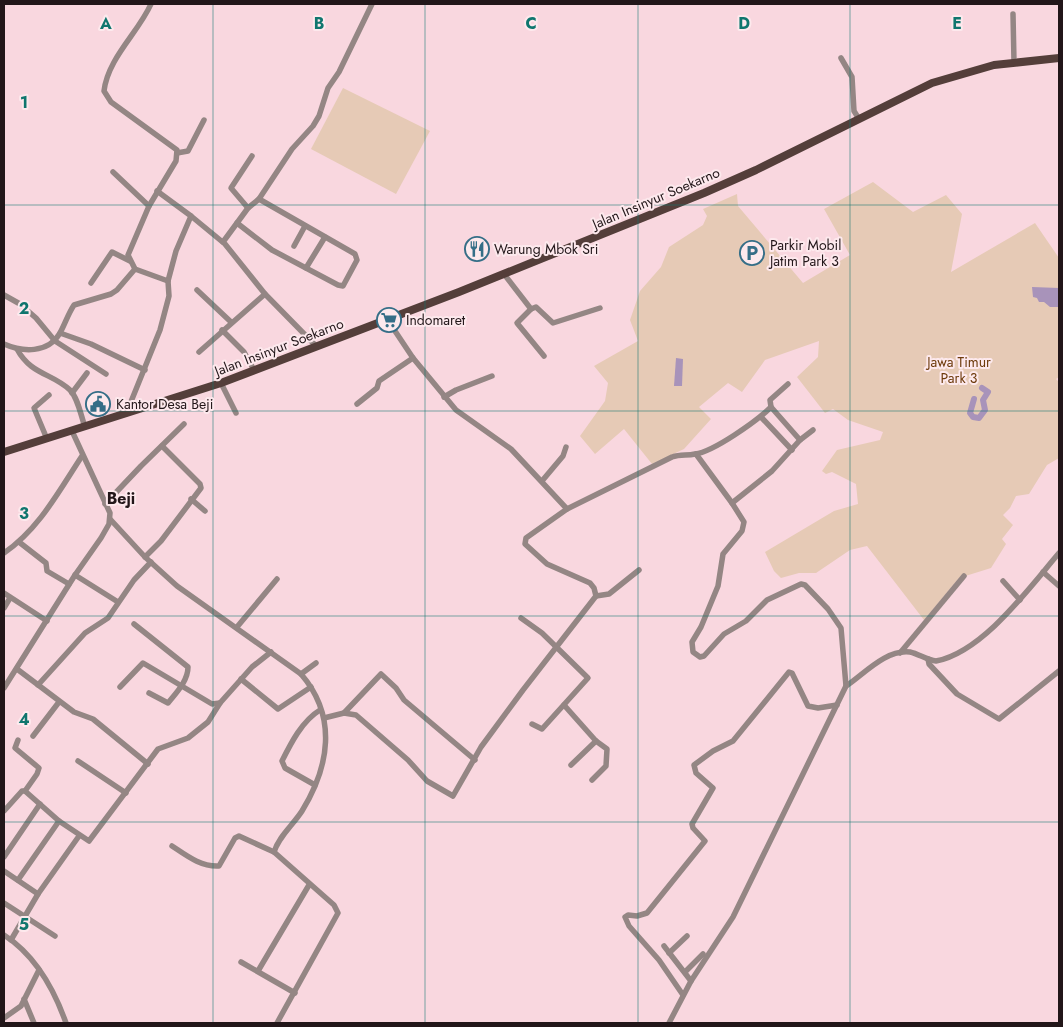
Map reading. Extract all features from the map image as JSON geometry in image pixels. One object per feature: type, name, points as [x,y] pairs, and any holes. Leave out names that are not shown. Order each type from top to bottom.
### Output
[{"type":"main road","name":"Jalan Insinyur Soekarno","points":[[4,452],[221,383],[504,274],[704,193],[932,83],[974,69],[1014,62],[1059,58]]},
{"type":"street","points":[[130,262],[129,252],[149,206],[176,161],[177,153],[175,147],[111,102],[104,92],[109,76],[123,48],[151,4]]},
{"type":"street","points":[[223,242],[248,208],[260,199],[292,149],[319,116],[328,88],[372,4]]},
{"type":"street","points":[[1013,14],[1014,62]]},
{"type":"street","points":[[841,58],[852,77],[854,111],[858,119]]},
{"type":"street","points":[[177,153],[188,151],[204,120]]},
{"type":"street","points":[[248,208],[231,188],[252,156]]},
{"type":"street","points":[[113,172],[149,206]]},
{"type":"street","points":[[157,191],[223,242],[265,294],[316,346]]},
{"type":"street","points":[[237,223],[272,250],[343,286],[358,256],[260,199]]},
{"type":"street","points":[[125,415],[160,330],[170,296],[168,281],[176,251],[191,216]]},
{"type":"street","points":[[294,246],[305,226]]},
{"type":"street","points":[[306,268],[325,238]]},
{"type":"street","points":[[91,283],[112,252],[130,262],[135,269],[168,281]]},
{"type":"street","points":[[4,344],[28,351],[49,345],[60,334],[74,305],[118,290],[135,269]]},
{"type":"street","points":[[504,274],[531,308]]},
{"type":"street","points":[[197,290],[231,322]]},
{"type":"street","points":[[199,352],[265,294]]},
{"type":"street","points":[[4,295],[20,304],[36,318],[55,341],[106,374]]},
{"type":"street","points":[[544,356],[517,323],[531,308],[536,307],[555,323],[600,308]]},
{"type":"street","points":[[387,319],[413,358],[444,397],[464,417],[511,449],[567,509]]},
{"type":"street","points":[[222,330],[244,352],[254,370]]},
{"type":"street","points":[[60,334],[91,344],[144,370]]},
{"type":"street","points":[[17,349],[37,372],[56,380],[72,392],[85,427]]},
{"type":"street","points":[[357,404],[377,388],[379,381],[413,358]]},
{"type":"street","points":[[72,392],[87,373]]},
{"type":"street","points":[[444,397],[456,390],[492,376]]},
{"type":"street","points":[[221,383],[236,413]]},
{"type":"street","points":[[788,384],[770,400],[771,407],[800,440]]},
{"type":"street","points":[[46,439],[34,410],[35,406],[49,395]]},
{"type":"street","points":[[596,596],[594,588],[590,583],[539,559],[524,541],[533,531],[567,509],[672,457],[682,454],[696,454],[741,432],[771,407]]},
{"type":"street","points":[[761,417],[792,450]]},
{"type":"street","points":[[105,504],[184,424]]},
{"type":"street","points":[[732,503],[772,472],[800,440],[813,430]]},
{"type":"street","points":[[72,431],[110,519],[145,557],[177,586],[302,674],[311,687],[324,718],[325,760],[301,812],[286,830],[274,852]]},
{"type":"street","points":[[145,557],[165,536],[201,488],[200,484],[162,446]]},
{"type":"street","points":[[542,481],[563,456],[566,447]]},
{"type":"street","points":[[696,454],[742,518],[743,526],[723,554],[718,586],[701,627],[692,642],[693,652],[700,657],[704,656],[724,634],[746,621],[767,600],[801,584],[805,585],[828,609],[841,628],[846,686]]},
{"type":"street","points":[[4,553],[19,542],[47,510],[82,456]]},
{"type":"street","points":[[191,499],[205,511]]},
{"type":"street","points":[[5,684],[17,669],[69,584],[101,538],[110,519]]},
{"type":"street","points":[[19,542],[46,563],[48,571],[69,584]]},
{"type":"street","points":[[669,1023],[692,980],[733,917],[846,686],[877,662],[900,653],[913,653],[928,659],[941,660],[961,652],[1020,600],[1059,553]]},
{"type":"street","points":[[38,684],[85,633],[104,621],[151,562]]},
{"type":"street","points":[[324,718],[344,713],[356,716],[408,760],[427,781],[449,796],[455,795],[474,760],[523,690],[596,596],[609,594],[639,570]]},
{"type":"street","points":[[1043,572],[1059,586]]},
{"type":"street","points":[[75,575],[118,602]]},
{"type":"street","points":[[900,653],[964,576]]},
{"type":"street","points":[[237,628],[277,579]]},
{"type":"street","points":[[1003,581],[1020,600]]},
{"type":"street","points":[[4,593],[47,621]]},
{"type":"street","points":[[4,608],[10,598]]},
{"type":"street","points":[[522,618],[556,646],[588,678],[542,729],[532,724]]},
{"type":"street","points":[[134,624],[188,667],[181,686],[168,703],[148,693]]},
{"type":"street","points":[[25,791],[79,836],[87,841],[91,840],[158,749],[183,741],[208,722],[220,703],[241,679],[271,652]]},
{"type":"street","points":[[928,659],[929,664],[957,694],[999,719],[1059,671]]},
{"type":"street","points":[[120,687],[143,662],[212,704],[220,703]]},
{"type":"street","points":[[302,674],[316,663]]},
{"type":"street","points":[[17,669],[74,712],[93,719],[148,764]]},
{"type":"street","points":[[683,995],[659,960],[629,926],[625,917],[647,913],[705,841],[693,828],[692,824],[713,788],[696,773],[694,765],[713,751],[733,741],[789,672],[792,673],[808,706],[818,708],[836,705]]},
{"type":"street","points":[[344,713],[381,674],[396,688],[404,700],[474,760]]},
{"type":"street","points":[[241,679],[278,709],[311,687]]},
{"type":"street","points":[[33,736],[59,702]]},
{"type":"street","points":[[564,706],[608,749],[606,766],[592,780]]},
{"type":"street","points":[[315,785],[285,768],[282,761],[293,740],[314,714],[320,710]]},
{"type":"street","points":[[571,765],[595,738]]},
{"type":"street","points":[[4,811],[22,791],[25,791],[37,774],[38,768],[15,748],[18,740]]},
{"type":"street","points":[[78,761],[126,793]]},
{"type":"street","points":[[4,857],[40,804]]},
{"type":"street","points":[[18,880],[59,821]]},
{"type":"street","points":[[11,940],[38,894],[79,836]]},
{"type":"street","points":[[172,846],[205,865],[219,866],[235,838],[239,836],[274,852],[309,885],[334,905],[338,913],[278,1023]]},
{"type":"street","points":[[4,872],[38,894]]},
{"type":"street","points":[[258,971],[309,885]]},
{"type":"street","points":[[4,903],[55,936]]},
{"type":"street","points":[[4,935],[30,957],[58,1000],[66,1023]]},
{"type":"street","points":[[670,953],[687,936]]},
{"type":"street","points":[[664,946],[692,980]]},
{"type":"street","points":[[685,972],[703,954]]},
{"type":"street","points":[[241,962],[295,993]]},
{"type":"street","points":[[6,1023],[4,1018],[19,1008],[39,970]]},
{"type":"street","points":[[24,999],[34,1023]]},
{"type":"green space","points":[[343,88],[430,131],[396,194],[311,149]]},
{"type":"green space","name":"Jawa Timur Park 3","points":[[873,182],[913,212],[946,195],[962,214],[951,272],[1035,223],[1059,258],[1059,377],[1056,379],[1059,382],[1059,458],[1047,465],[1029,494],[1016,496],[1010,508],[1003,515],[1013,525],[1002,539],[1006,544],[991,568],[959,578],[924,620],[867,546],[850,550],[816,573],[799,573],[781,578],[774,571],[765,552],[834,511],[858,504],[856,484],[832,472],[826,474],[822,471],[837,450],[880,440],[883,432],[848,420],[833,409],[825,413],[797,377],[818,357],[819,341],[765,360],[742,392],[728,383],[699,407],[711,419],[684,449],[652,464],[624,429],[595,454],[580,436],[605,401],[608,383],[594,366],[638,341],[630,320],[640,291],[661,267],[669,247],[703,225],[707,216],[703,209],[737,194],[738,206],[803,283],[850,255],[824,209]]},
{"type":"shaded area","points":[[1032,287],[1059,288],[1059,307],[1050,307],[1044,302],[1039,302],[1037,298],[1033,297]]},
{"type":"shaded area","points":[[676,358],[683,359],[682,386],[674,386]]},
{"type":"waterway","points":[[974,399],[970,413],[973,417],[979,418],[985,410],[983,400],[988,392],[982,388]]},
{"type":"place","name":"Warung Mbok Sri","points":[[477,249]]},
{"type":"place","name":"Parkir Mobil Jatim Park 3","points":[[752,253]]},
{"type":"place","name":"Indomaret","points":[[389,320]]},
{"type":"place","name":"Kantor Desa Beji","points":[[98,404]]},
{"type":"district","name":"Beji","points":[[121,498]]}]
